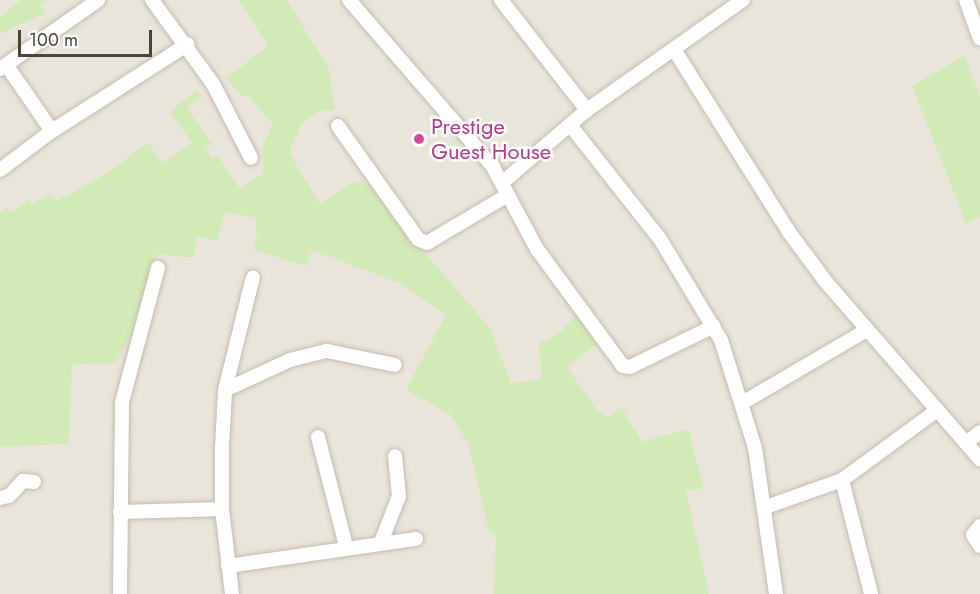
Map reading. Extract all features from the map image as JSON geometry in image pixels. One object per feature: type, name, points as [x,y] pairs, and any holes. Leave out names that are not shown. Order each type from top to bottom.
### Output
[{"type":"street","points":[[52,131],[4,68],[98,0]]},
{"type":"street","points":[[152,0],[188,44],[251,158]]},
{"type":"street","points":[[349,0],[431,92],[504,189],[537,249],[623,366],[630,367],[714,326]]},
{"type":"street","points":[[501,0],[587,110]]},
{"type":"street","points":[[338,126],[418,239],[427,243],[504,189],[587,110],[675,51],[743,0]]},
{"type":"street","points":[[972,2],[980,39]]},
{"type":"street","points":[[0,170],[52,131],[188,44]]},
{"type":"street","points":[[675,51],[789,232],[867,330],[980,459]]},
{"type":"street","points":[[570,125],[660,239],[714,326],[742,403],[766,507],[776,594]]},
{"type":"street","points":[[120,594],[122,402],[158,268]]},
{"type":"street","points":[[232,594],[222,508],[225,390],[253,277]]},
{"type":"street","points":[[742,403],[867,330]]},
{"type":"street","points":[[225,390],[290,360],[327,351],[395,365]]},
{"type":"street","points":[[766,507],[842,480],[936,411]]},
{"type":"street","points":[[966,443],[980,432]]},
{"type":"street","points":[[318,437],[346,546]]},
{"type":"street","points":[[381,542],[399,496],[395,456]]},
{"type":"street","points":[[842,480],[871,594]]},
{"type":"street","points":[[0,498],[9,496],[23,481],[34,482]]},
{"type":"street","points":[[120,512],[222,508]]},
{"type":"street","points":[[980,526],[973,535],[980,546]]},
{"type":"street","points":[[228,566],[346,546],[416,538]]},
{"type":"shaded area","points":[[0,0],[980,0],[980,594],[0,594]]},
{"type":"green space","points":[[21,0],[45,0],[40,6],[45,13],[0,34],[0,17]]},
{"type":"green space","points":[[239,0],[287,0],[329,69],[335,110],[318,111],[302,123],[289,152],[320,204],[353,182],[366,183],[380,192],[428,257],[490,328],[511,383],[542,380],[539,344],[561,331],[579,313],[602,340],[567,367],[598,412],[609,417],[622,408],[642,442],[688,429],[704,488],[686,491],[709,594],[494,594],[496,537],[489,531],[468,443],[450,414],[408,391],[408,385],[446,315],[402,284],[312,250],[306,266],[253,249],[258,232],[255,229],[257,218],[225,212],[217,241],[197,236],[193,258],[157,254],[134,327],[116,363],[72,365],[69,444],[0,447],[0,213],[7,208],[11,212],[29,200],[32,204],[51,194],[56,201],[105,175],[148,142],[162,164],[192,143],[170,111],[197,90],[202,96],[187,108],[212,144],[205,149],[212,159],[218,156],[240,189],[263,173],[263,145],[273,124],[247,95],[242,97],[226,78],[268,46]]},
{"type":"green space","points":[[964,56],[980,96],[980,217],[966,223],[912,86]]},
{"type":"place","name":"Prestige Guest House","points":[[419,139]]}]
